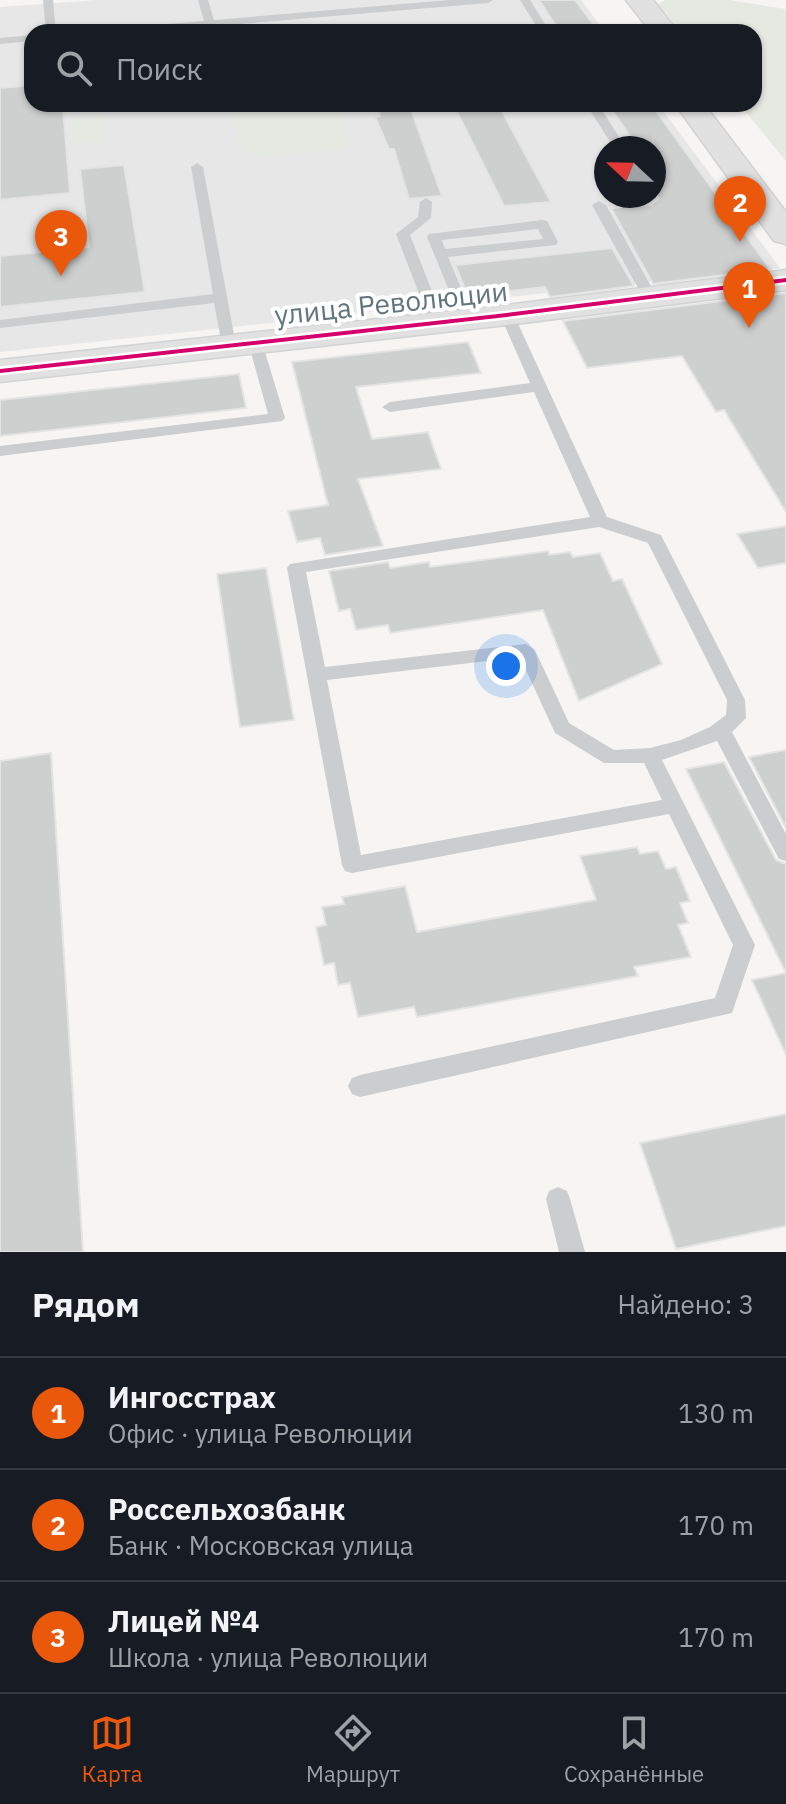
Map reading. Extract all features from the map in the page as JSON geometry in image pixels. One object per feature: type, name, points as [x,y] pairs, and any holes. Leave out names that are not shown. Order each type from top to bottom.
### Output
[{"type":"street","points":[[611,0],[630,24]]},
{"type":"street","points":[[639,0],[658,24]]},
{"type":"street","points":[[695,112],[786,234]]},
{"type":"street","name":"улица Революции","points":[[0,371],[507,315],[786,280]]},
{"type":"lane","points":[[48,0],[50,24]]},
{"type":"lane","points":[[203,0],[210,23]]},
{"type":"lane","points":[[199,24],[354,6],[488,0]]},
{"type":"lane","points":[[525,0],[540,24]]},
{"type":"lane","points":[[0,41],[24,39]]},
{"type":"lane","points":[[597,112],[612,136]]},
{"type":"lane","points":[[0,451],[277,418],[219,298],[197,167]]},
{"type":"lane","points":[[426,202],[424,218],[403,234],[452,321]]},
{"type":"lane","points":[[601,208],[650,297]]},
{"type":"lane","points":[[440,254],[551,242],[542,224],[434,237],[452,321]]},
{"type":"lane","points":[[0,324],[219,298]]},
{"type":"lane","points":[[507,315],[600,521]]},
{"type":"lane","points":[[390,407],[538,387]]},
{"type":"lane","points":[[317,675],[526,650],[562,728],[611,758],[650,755],[722,732],[736,718],[736,700],[655,539],[600,521],[296,568],[352,865],[675,805]]},
{"type":"lane","points":[[722,732],[786,853]]},
{"type":"lane","points":[[360,1086],[724,1006],[744,945],[650,755]]},
{"type":"lane","points":[[558,1199],[572,1252]]},
{"type":"shaded area","points":[[98,0],[581,0],[599,24],[24,24],[24,112],[664,112],[780,268],[0,352],[0,7]]},
{"type":"shaded area","points":[[665,0],[730,0],[786,9],[786,161],[746,112],[762,112],[762,24],[674,24],[658,4]]},
{"type":"shaded area","points":[[231,112],[339,112],[350,141],[346,147],[335,150],[257,156],[240,148]]},
{"type":"shaded area","points":[[104,113],[108,141],[74,144],[72,115]]},
{"type":"building","points":[[539,0],[575,0],[593,24],[555,24]]},
{"type":"building","points":[[24,86],[24,112],[63,112],[70,193],[0,200],[0,88]]},
{"type":"building","points":[[378,112],[412,112],[442,196],[409,199],[394,149],[389,149],[375,117],[380,116]]},
{"type":"building","points":[[457,112],[502,112],[551,202],[504,206]]},
{"type":"building","points":[[613,112],[657,112],[770,269],[653,284],[611,208],[666,208],[666,136],[630,136]]},
{"type":"building","points":[[124,165],[145,292],[0,307],[0,256],[89,247],[80,169]]},
{"type":"building","points":[[612,248],[634,286],[550,297],[545,287],[468,296],[455,265]]},
{"type":"building","points":[[786,293],[786,512],[724,410],[716,412],[682,356],[587,368],[563,321]]},
{"type":"building","points":[[468,342],[481,373],[356,387],[372,439],[428,432],[441,469],[358,479],[383,546],[325,555],[320,538],[297,542],[288,511],[328,505],[292,362]]},
{"type":"building","points":[[239,374],[246,408],[0,436],[0,400]]},
{"type":"building","points":[[786,526],[786,563],[758,568],[737,534]]},
{"type":"building","points":[[548,551],[549,555],[570,552],[573,557],[600,553],[613,581],[622,579],[662,664],[579,701],[543,610],[390,633],[388,625],[356,630],[350,609],[339,611],[329,571],[388,562],[390,568],[429,562],[430,567]]},
{"type":"building","points":[[266,568],[294,720],[240,727],[217,574]]},
{"type":"building","points":[[786,750],[786,828],[749,757]]},
{"type":"building","points":[[51,753],[83,1252],[0,1252],[0,761]]},
{"type":"building","points":[[724,762],[776,860],[786,864],[786,973],[686,769]]},
{"type":"building","points":[[637,847],[640,854],[658,851],[666,869],[676,867],[690,901],[680,903],[688,923],[678,925],[691,957],[634,967],[638,976],[417,1017],[414,1007],[358,1017],[350,983],[338,985],[334,963],[324,965],[316,927],[326,925],[322,907],[344,904],[342,897],[405,886],[417,932],[596,900],[580,856]]},
{"type":"building","points":[[786,973],[786,1055],[752,980]]},
{"type":"building","points":[[786,1114],[786,1226],[676,1249],[640,1143]]},
{"type":"cycle path","points":[[0,371],[507,315],[786,280]]},
{"type":"place","name":"Россельхозбанк","points":[[740,242]]},
{"type":"place","name":"Лицей №4","points":[[61,276]]},
{"type":"place","name":"Ингосстрах","points":[[749,328]]}]
